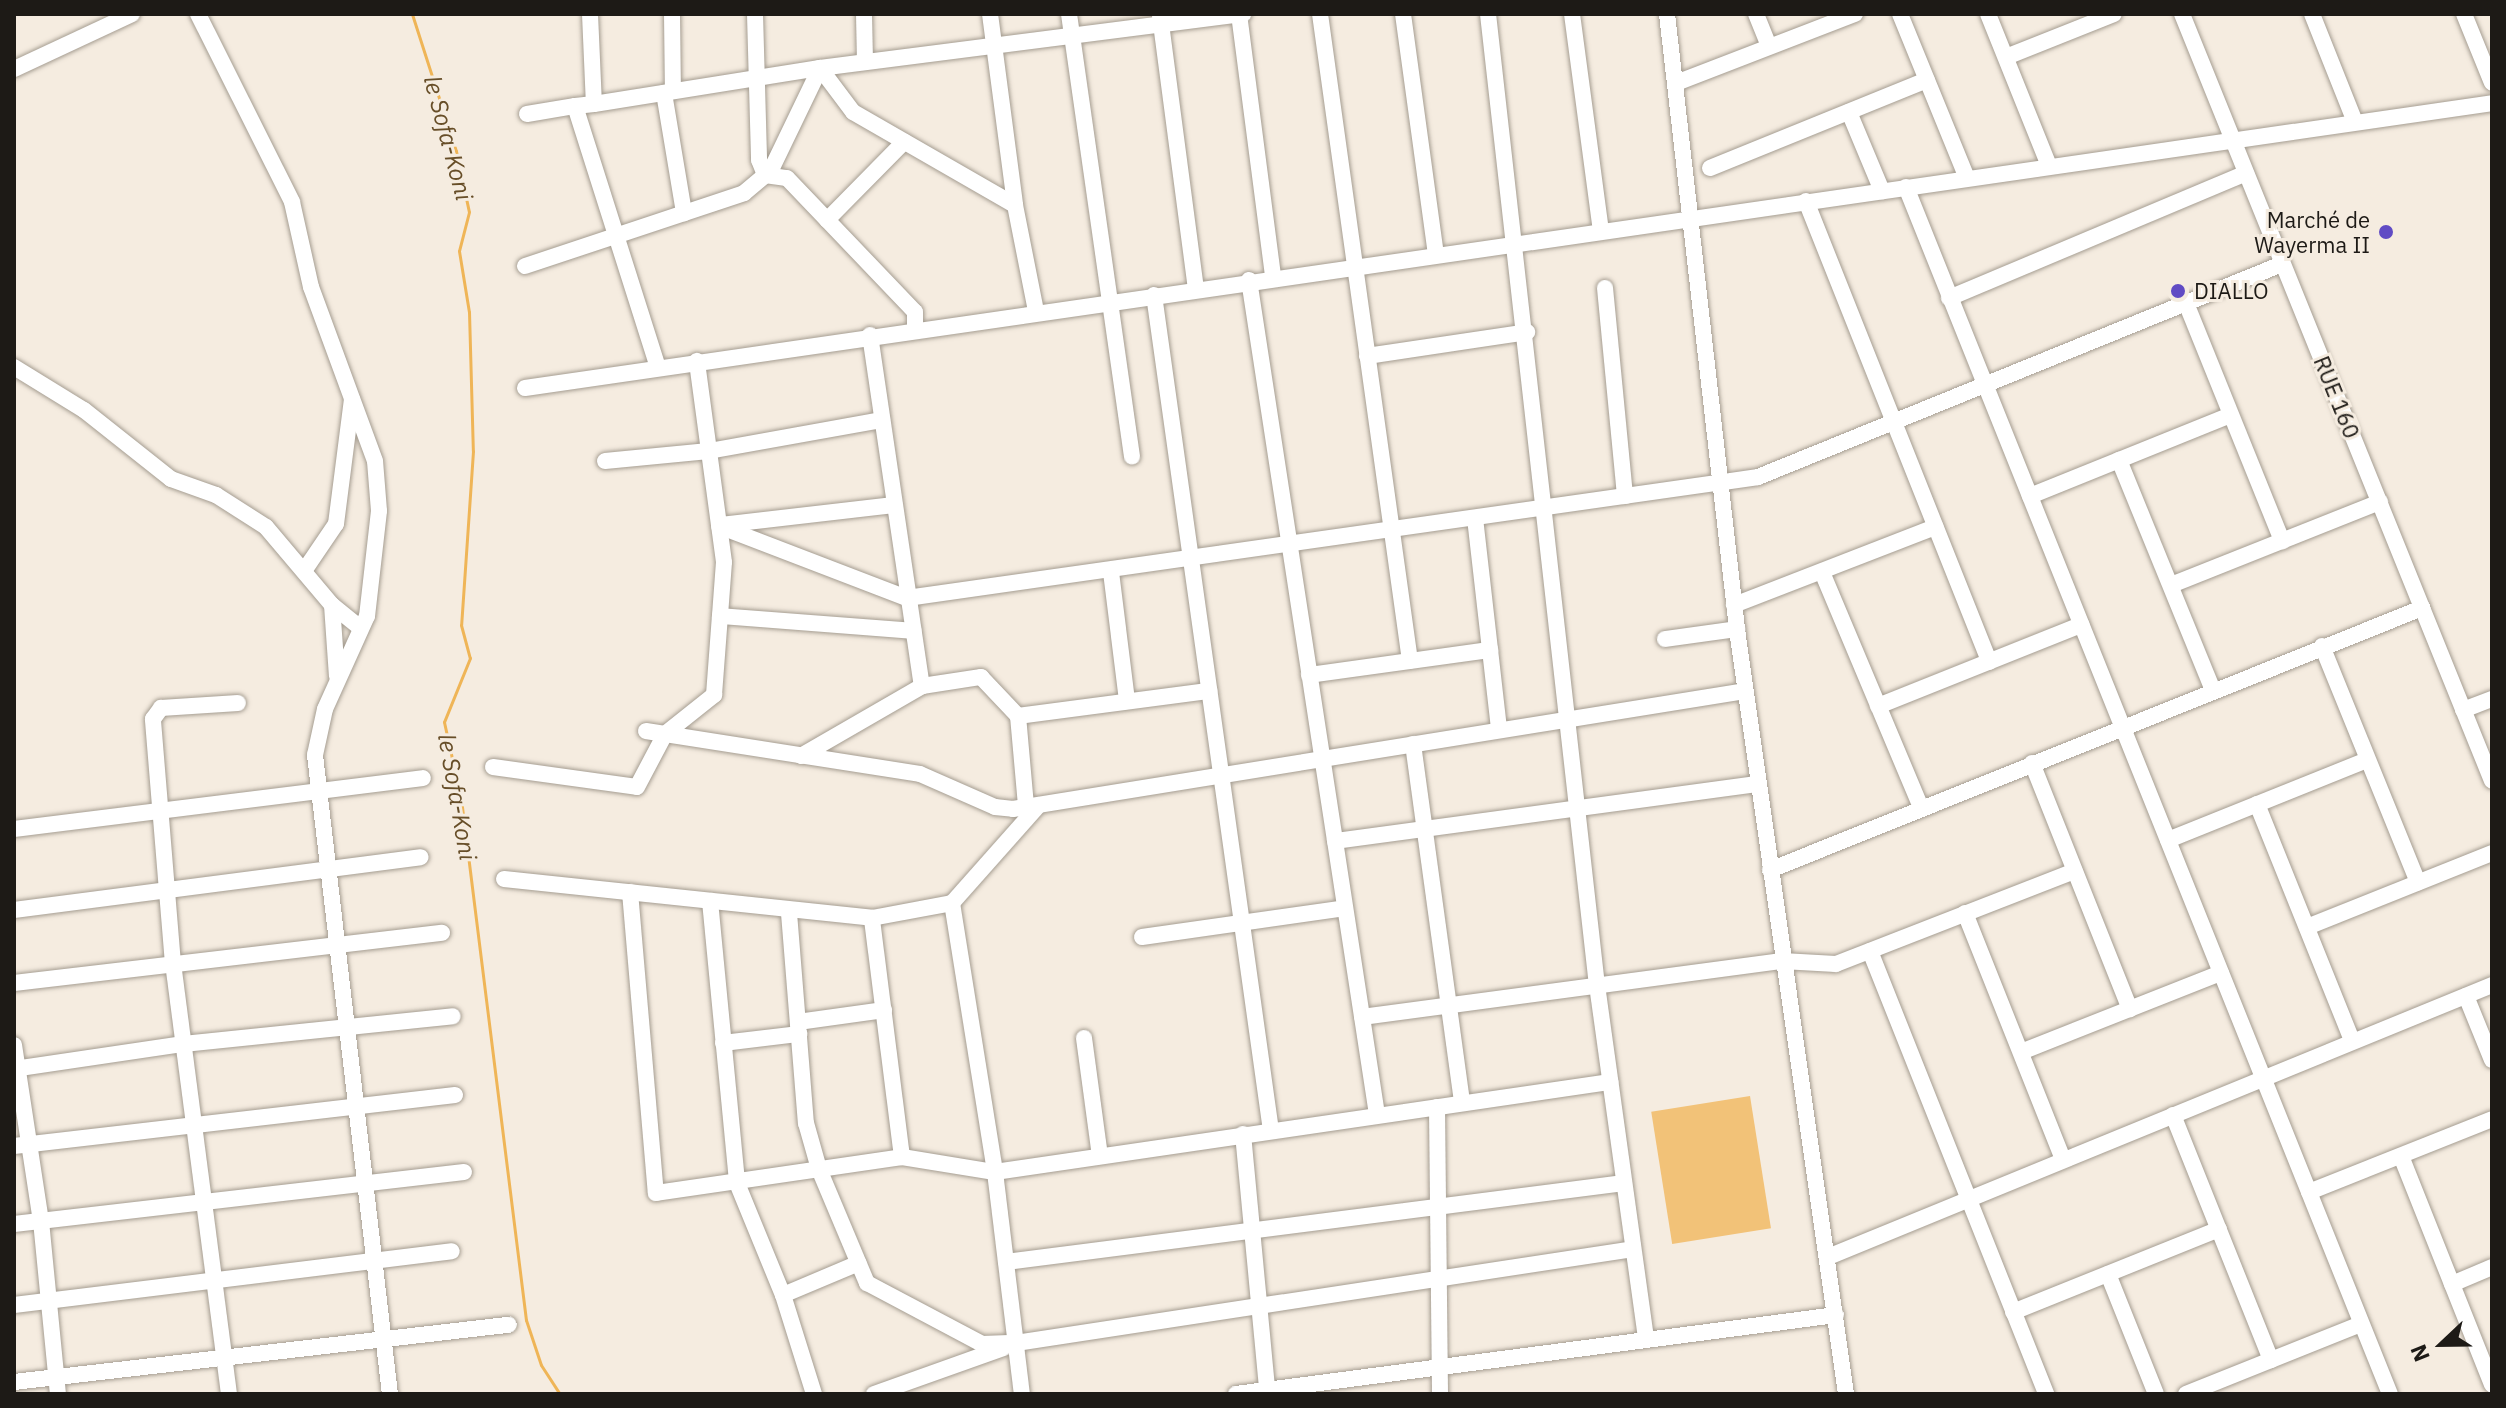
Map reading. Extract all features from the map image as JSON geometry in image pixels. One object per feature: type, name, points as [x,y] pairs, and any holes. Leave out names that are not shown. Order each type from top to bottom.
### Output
[{"type":"street","points":[[14,69],[132,14]]},
{"type":"street","points":[[198,14],[292,202],[311,287],[353,393],[375,461],[379,511],[375,568],[360,628],[338,678],[315,755],[390,1394]]},
{"type":"street","points":[[590,14],[594,104]]},
{"type":"street","points":[[672,14],[668,92],[684,213]]},
{"type":"street","points":[[755,14],[759,160],[765,175]]},
{"type":"street","points":[[864,14],[865,62]]},
{"type":"street","points":[[990,14],[1015,205],[1036,311]]},
{"type":"street","points":[[1069,14],[1132,457]]},
{"type":"street","points":[[527,114],[820,68],[1072,36],[1160,19],[1241,14],[1273,276]]},
{"type":"street","points":[[1320,14],[1410,661]]},
{"type":"street","points":[[1403,14],[1436,254]]},
{"type":"street","points":[[1488,14],[1527,332],[1597,985],[1646,1340]]},
{"type":"street","points":[[1572,14],[1601,230]]},
{"type":"street","points":[[1667,14],[1737,629],[1782,961],[1828,1257],[1844,1394]]},
{"type":"street","points":[[1756,14],[1769,47]]},
{"type":"street","points":[[1676,83],[1769,47],[1816,21],[1855,14]]},
{"type":"street","points":[[1900,14],[1967,178]]},
{"type":"street","points":[[1988,14],[2049,166]]},
{"type":"street","points":[[2006,57],[2084,20],[2114,14]]},
{"type":"street","name":"RUE 160","points":[[2182,14],[2492,781]]},
{"type":"street","points":[[2312,14],[2355,122]]},
{"type":"street","points":[[2464,14],[2492,83]]},
{"type":"street","points":[[1160,19],[1196,288]]},
{"type":"street","points":[[820,68],[853,112],[1015,205]]},
{"type":"street","points":[[525,266],[744,193],[765,175],[820,68]]},
{"type":"street","points":[[1710,168],[1927,80]]},
{"type":"street","points":[[525,388],[1273,276],[1517,244],[2492,103]]},
{"type":"street","points":[[575,106],[658,367]]},
{"type":"street","points":[[1849,112],[1882,191]]},
{"type":"street","points":[[827,220],[904,142]]},
{"type":"street","points":[[1949,298],[2246,173]]},
{"type":"street","points":[[765,175],[787,178],[915,312],[915,328]]},
{"type":"street","points":[[1906,187],[2390,1394]]},
{"type":"street","points":[[1806,201],[1897,421],[1989,662]]},
{"type":"street","points":[[719,526],[907,598],[1111,572],[1758,477],[2282,264]]},
{"type":"street","points":[[1249,280],[1377,1115]]},
{"type":"street","points":[[1605,288],[1625,496]]},
{"type":"street","points":[[1154,295],[1271,1131]]},
{"type":"street","points":[[2186,303],[2282,541]]},
{"type":"street","points":[[1367,356],[1527,332]]},
{"type":"street","points":[[870,335],[922,686]]},
{"type":"street","points":[[493,767],[637,787],[665,734],[714,695],[724,562],[697,361]]},
{"type":"street","points":[[14,367],[84,410],[149,465],[216,495],[266,527],[332,605],[360,628]]},
{"type":"street","points":[[304,571],[336,524],[353,393]]},
{"type":"street","points":[[2030,496],[2230,415]]},
{"type":"street","points":[[605,461],[709,451],[882,420]]},
{"type":"street","points":[[2119,460],[2213,690]]},
{"type":"street","points":[[2171,585],[2380,502]]},
{"type":"street","points":[[719,526],[894,505]]},
{"type":"street","points":[[1475,518],[1499,730]]},
{"type":"street","points":[[1734,605],[1935,527]]},
{"type":"street","points":[[1111,572],[1127,701]]},
{"type":"street","points":[[1822,572],[1921,808]]},
{"type":"street","points":[[332,605],[338,678]]},
{"type":"street","points":[[1770,870],[2422,608]]},
{"type":"street","points":[[720,616],[913,631]]},
{"type":"street","points":[[1878,706],[2081,625]]},
{"type":"street","points":[[1665,639],[1737,629]]},
{"type":"street","points":[[2322,646],[2418,882]]},
{"type":"street","points":[[1309,675],[1490,650]]},
{"type":"street","points":[[504,879],[710,901],[789,913],[872,918],[952,903],[1030,811],[1018,716],[981,677],[922,686],[801,756]]},
{"type":"street","points":[[1018,716],[1209,691]]},
{"type":"street","points":[[646,731],[920,774],[995,807],[1030,811],[1221,776],[1745,691]]},
{"type":"street","points":[[2463,710],[2492,699]]},
{"type":"street","points":[[229,1394],[173,964],[159,811],[155,711],[238,703]]},
{"type":"street","points":[[1413,744],[1462,1103]]},
{"type":"street","points":[[2168,840],[2367,760]]},
{"type":"street","points":[[2032,763],[2130,1009]]},
{"type":"street","points":[[14,829],[423,778]]},
{"type":"street","points":[[1335,841],[1758,784]]},
{"type":"street","points":[[2257,804],[2352,1040]]},
{"type":"street","points":[[2307,927],[2492,853]]},
{"type":"street","points":[[14,910],[328,872],[421,857]]},
{"type":"street","points":[[1362,1017],[1782,961],[1836,964],[2074,871]]},
{"type":"street","points":[[630,892],[656,1193],[902,1157],[995,1172],[1610,1082]]},
{"type":"street","points":[[710,901],[737,1183],[783,1295],[814,1394]]},
{"type":"street","points":[[952,903],[995,1172],[1022,1394]]},
{"type":"street","points":[[1142,937],[1345,908]]},
{"type":"street","points":[[789,913],[806,1123],[819,1169],[867,1283],[982,1344],[1016,1343],[1633,1249]]},
{"type":"street","points":[[1965,913],[2063,1159]]},
{"type":"street","points":[[872,918],[902,1157]]},
{"type":"street","points":[[14,983],[442,933]]},
{"type":"street","points":[[1870,951],[2046,1394]]},
{"type":"street","points":[[2021,1052],[2221,973]]},
{"type":"street","points":[[1828,1257],[2492,985]]},
{"type":"street","points":[[2466,996],[2492,1060]]},
{"type":"street","points":[[723,1043],[884,1010]]},
{"type":"street","points":[[16,1069],[184,1044],[453,1016]]},
{"type":"street","points":[[1084,1038],[1100,1156]]},
{"type":"street","points":[[14,1045],[22,1146],[41,1221],[57,1386]]},
{"type":"street","points":[[22,1146],[195,1123],[455,1095]]},
{"type":"street","points":[[1437,1107],[1443,1365],[1440,1394]]},
{"type":"street","points":[[2173,1115],[2271,1360]]},
{"type":"street","points":[[2309,1192],[2492,1119]]},
{"type":"street","points":[[1243,1134],[1267,1389]]},
{"type":"street","points":[[2401,1156],[2492,1387],[2479,1394]]},
{"type":"street","points":[[14,1224],[365,1186],[464,1172]]},
{"type":"street","points":[[1006,1262],[1624,1183]]},
{"type":"street","points":[[2013,1312],[2219,1229]]},
{"type":"street","points":[[14,1305],[452,1251]]},
{"type":"street","points":[[783,1295],[859,1263]]},
{"type":"street","points":[[2452,1284],[2492,1267]]},
{"type":"street","points":[[2108,1274],[2156,1394]]},
{"type":"street","points":[[1236,1394],[1330,1386],[1443,1365],[1836,1315]]},
{"type":"street","points":[[2186,1394],[2361,1324]]},
{"type":"street","points":[[14,1382],[57,1386],[225,1359],[509,1325]]},
{"type":"street","points":[[874,1394],[1016,1343]]},
{"type":"shaded area","points":[[1750,1096],[1771,1228],[1672,1244],[1651,1112]]},
{"type":"waterway","name":"le Sofa-Koni","points":[[412,14],[456,151],[469,212],[459,251],[469,312],[473,451],[461,625],[470,658],[444,722],[461,799],[526,1320],[541,1365],[560,1394]]},
{"type":"place","name":"Marché de Wayerma II","points":[[2386,232]]},
{"type":"place","name":"DIALLO","points":[[2178,291]]}]
